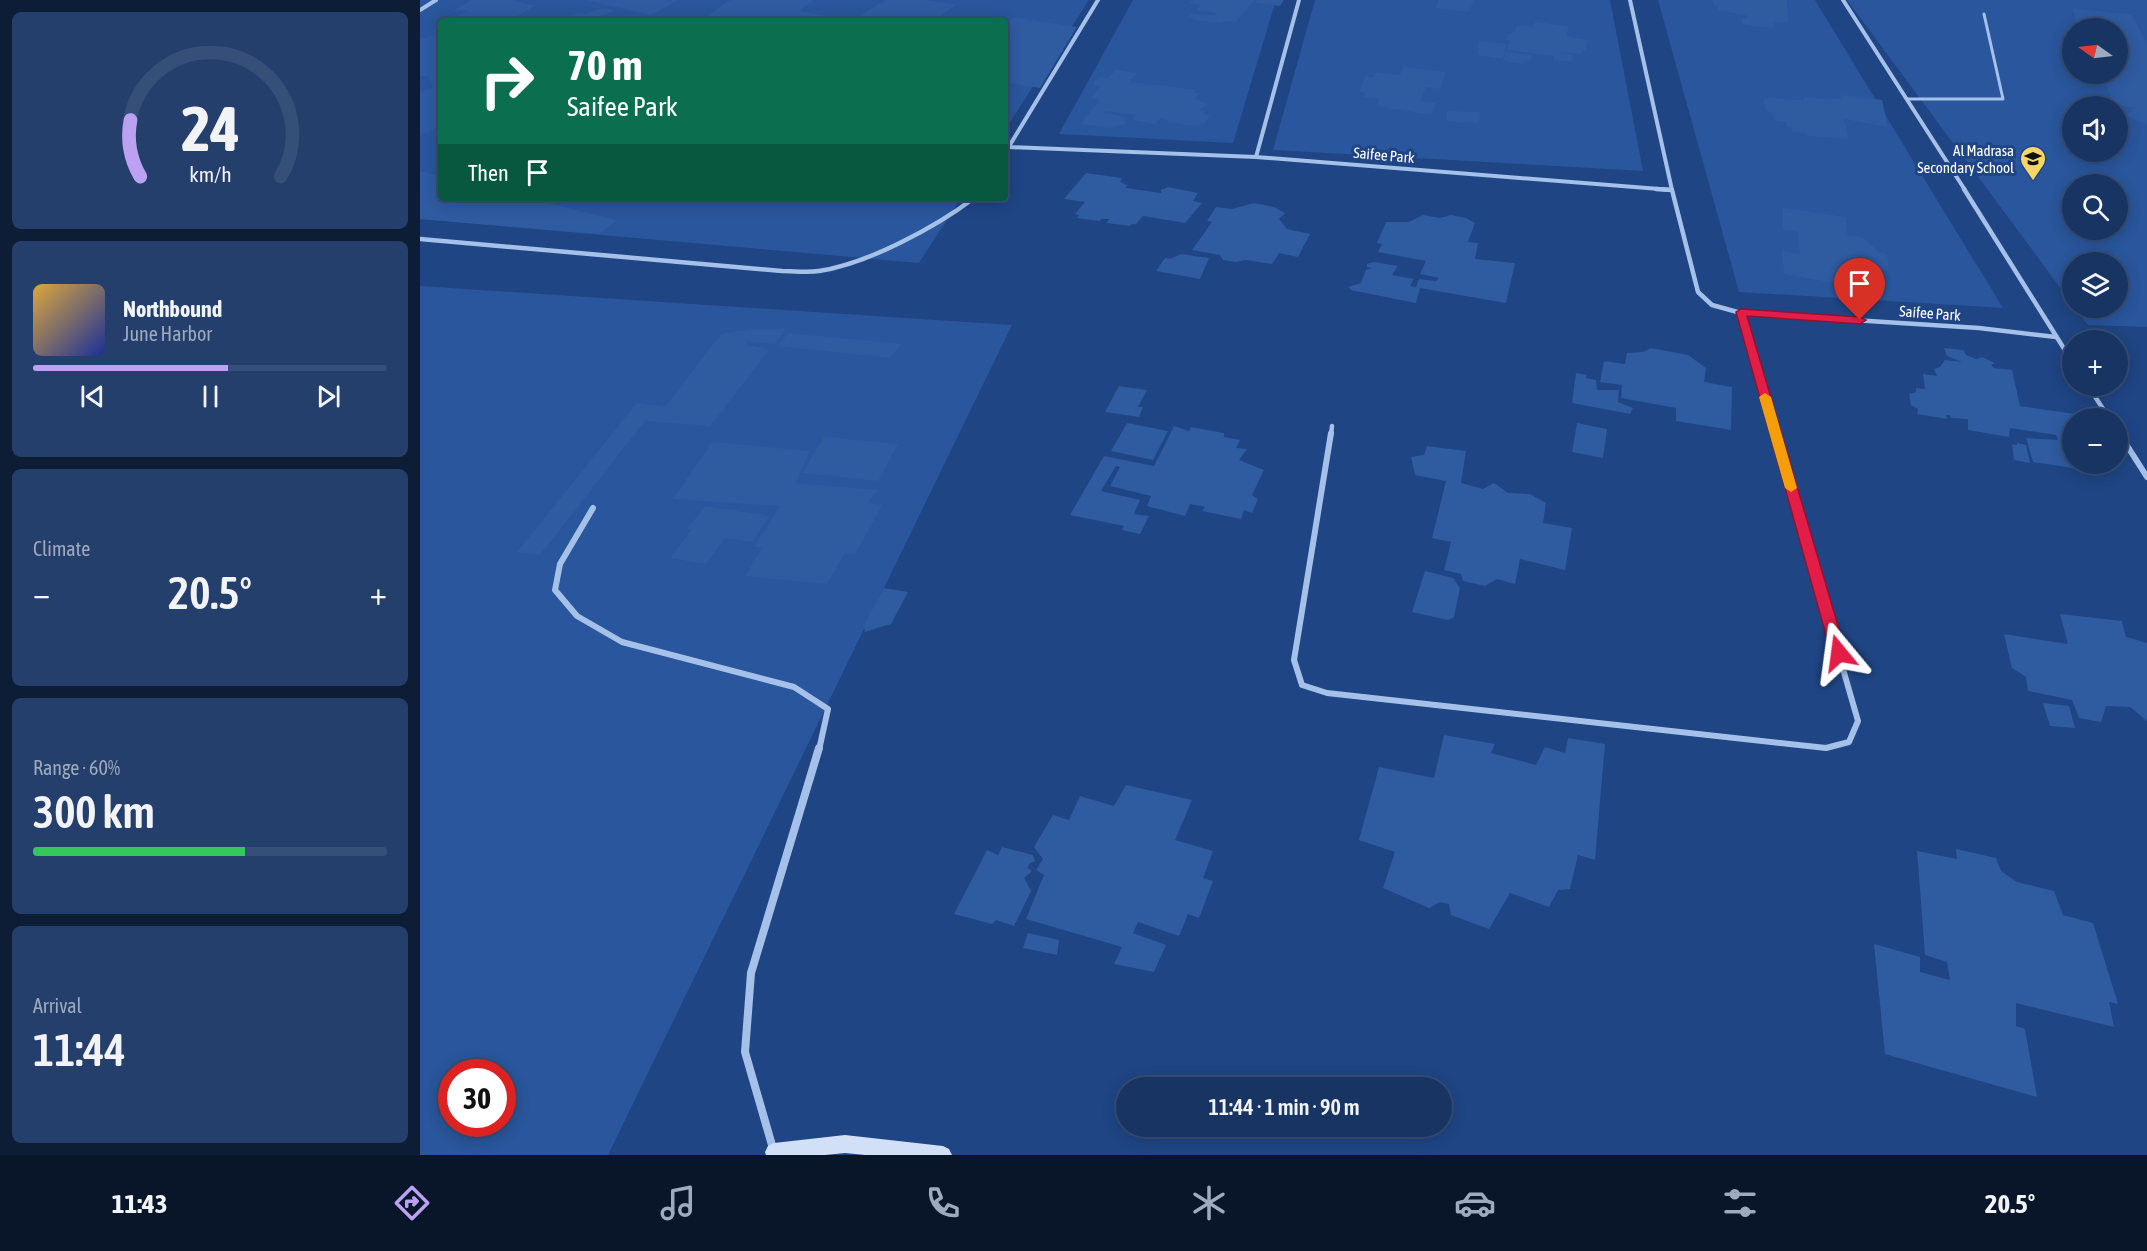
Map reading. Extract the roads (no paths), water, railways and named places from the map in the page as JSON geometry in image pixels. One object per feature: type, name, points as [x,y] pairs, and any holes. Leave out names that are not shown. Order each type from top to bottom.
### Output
[{"type":"street","points":[[420,10],[436,0]]},
{"type":"street","points":[[1008,147],[1098,0]]},
{"type":"street","points":[[1256,157],[1299,0]]},
{"type":"street","name":"Saifee Park","points":[[1630,0],[1672,190],[1698,292],[1712,305],[1741,312],[1979,328],[2056,337]]},
{"type":"street","points":[[1843,0],[1908,99],[2062,346]]},
{"type":"street","name":"Saifee Park","points":[[1008,147],[1256,157],[1672,190]]},
{"type":"street","points":[[420,239],[782,271],[819,271],[856,261],[944,218],[971,201]]},
{"type":"street","points":[[1332,426],[1294,660],[1302,685],[1327,693],[1826,748],[1850,742],[1858,722],[1741,312]]},
{"type":"street","points":[[2128,448],[2147,477]]},
{"type":"street","points":[[593,508],[560,564],[555,590],[577,616],[622,642],[794,687],[828,710],[817,758],[751,972],[745,1052],[772,1154],[845,1144],[943,1155]]},
{"type":"lane","points":[[1908,99],[2003,99],[1984,14]]},
{"type":"place","name":"Al Madrasa Secondary School","points":[[2033,182]]}]
